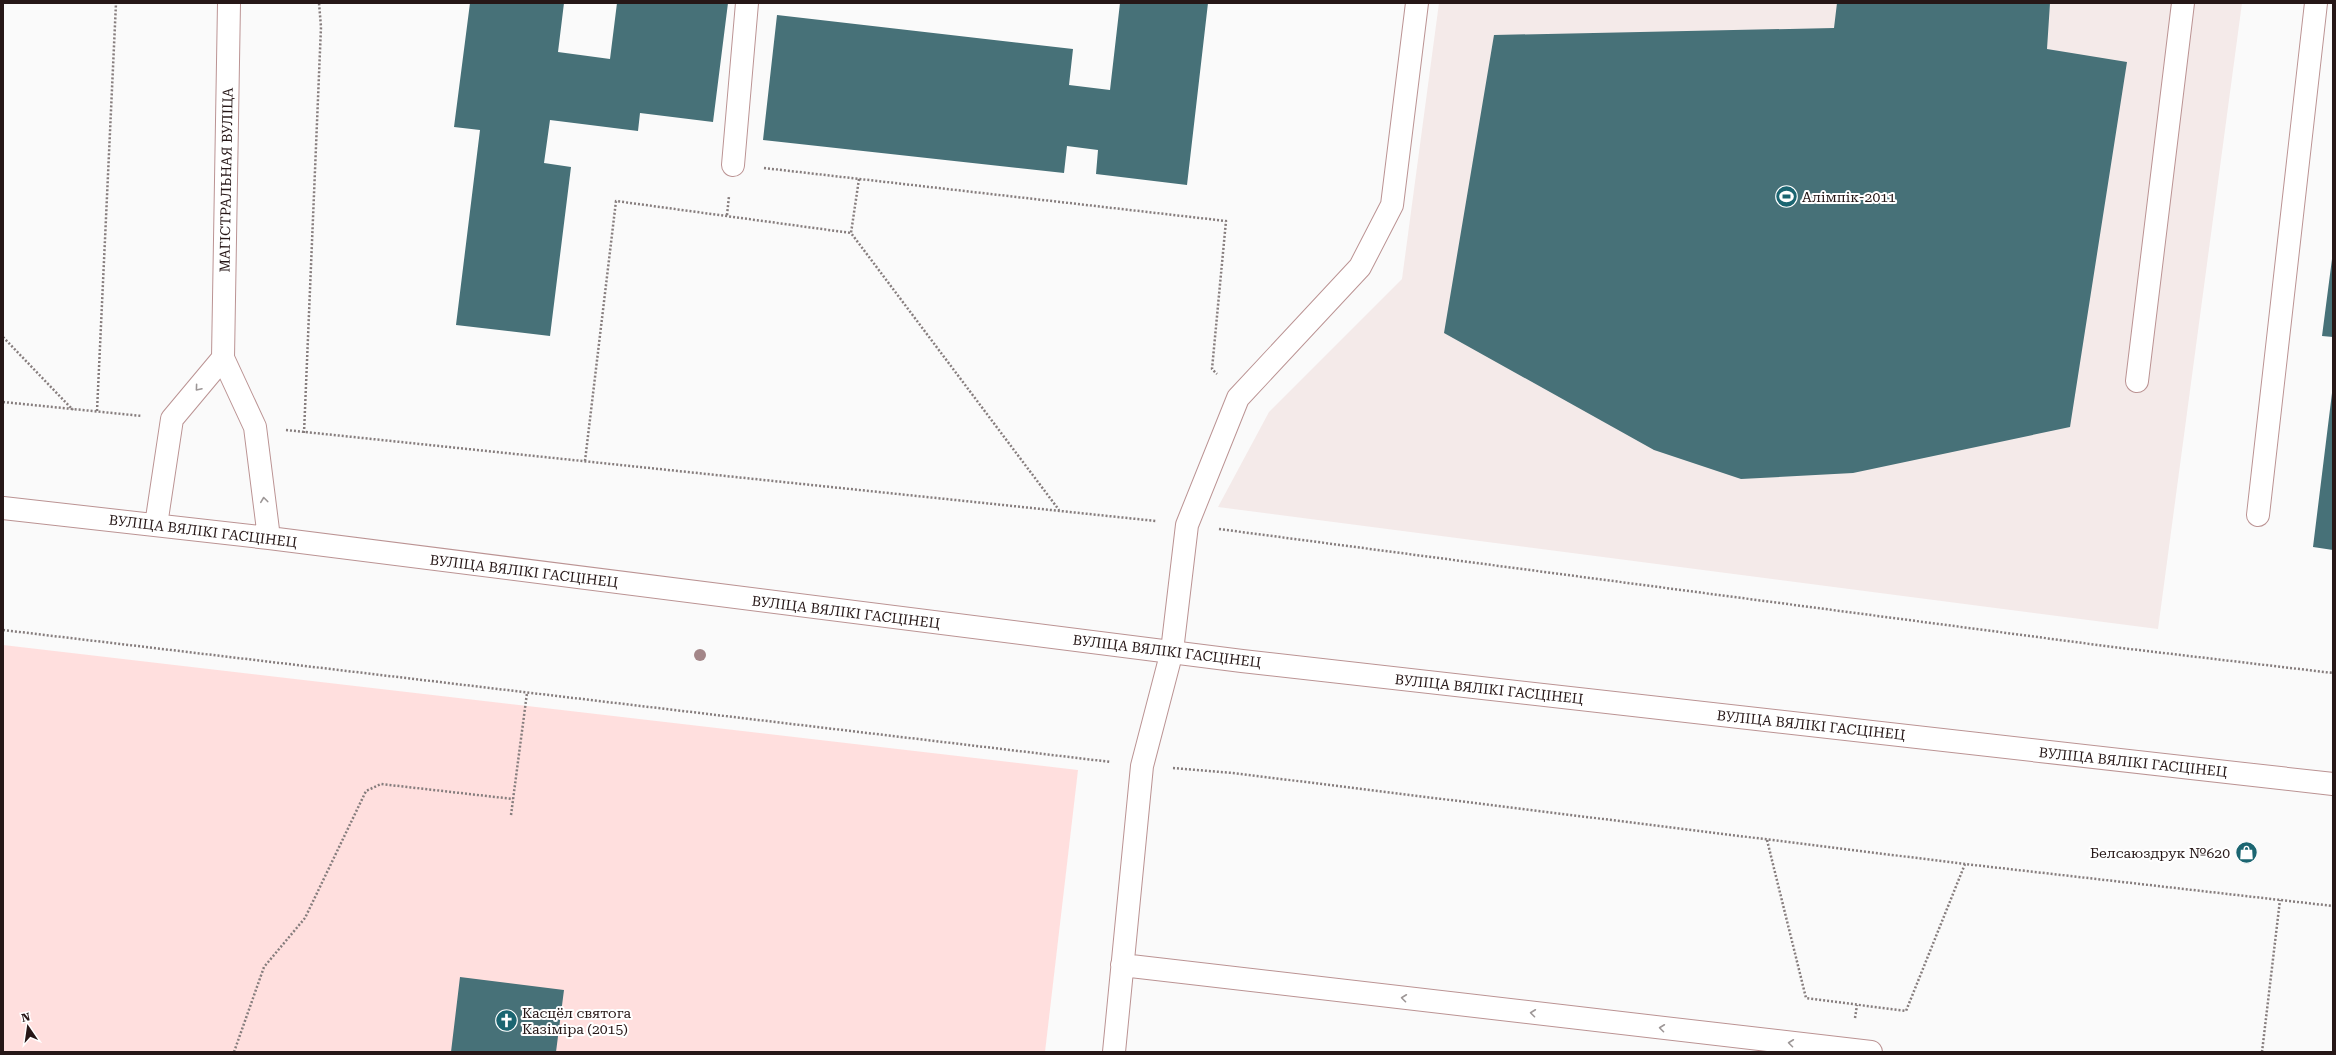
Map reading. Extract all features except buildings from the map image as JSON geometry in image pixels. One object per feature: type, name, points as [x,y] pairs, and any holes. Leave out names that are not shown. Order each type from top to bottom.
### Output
[{"type":"main road","name":"МАГІСТРАЛЬНАЯ ВУЛІЦА","points":[[223,358],[229,3]]},
{"type":"main road","points":[[733,165],[747,3]]},
{"type":"main road","points":[[1114,1052],[1142,766],[1172,651],[1187,525],[1238,398],[1360,267],[1392,204],[1417,3]]},
{"type":"main road","points":[[2136,381],[2183,3]]},
{"type":"main road","points":[[2258,515],[2316,3]]},
{"type":"main road","points":[[156,525],[172,419],[223,358],[255,427],[269,538]]},
{"type":"main road","name":"ВУЛІЦА ВЯЛІКІ ГАСЦІНЕЦ","points":[[3,508],[269,538],[1242,661],[2333,784]]},
{"type":"main road","points":[[1122,965],[1871,1052]]},
{"type":"path","points":[[96,411],[116,3]]},
{"type":"path","points":[[304,432],[321,27],[319,3]]},
{"type":"path","points":[[727,215],[733,165],[1226,221],[1212,369],[1238,398]]},
{"type":"path","points":[[851,233],[859,179]]},
{"type":"path","points":[[585,462],[616,201],[851,233],[1059,510]]},
{"type":"path","points":[[3,337],[73,410]]},
{"type":"path","points":[[511,815],[527,693]]},
{"type":"path","points":[[234,1052],[264,967],[305,918],[366,791],[381,784],[513,799]]},
{"type":"path","points":[[1768,840],[1806,998],[1906,1011],[1965,864]]},
{"type":"path","points":[[2262,1052],[2280,900]]},
{"type":"shaded area","points":[[1439,3],[2242,3],[2158,629],[1218,507],[1269,412],[1402,279]]},
{"type":"shaded area","points":[[3,645],[1078,770],[1045,1052],[3,1052]]},
{"type":"place","name":"Алімпік-2011","points":[[1787,197]]},
{"type":"place","name":"Белсаюздрук №620","points":[[2246,853]]},
{"type":"place","name":"Касцёл святога Казіміра (2015)","points":[[507,1021]]}]
